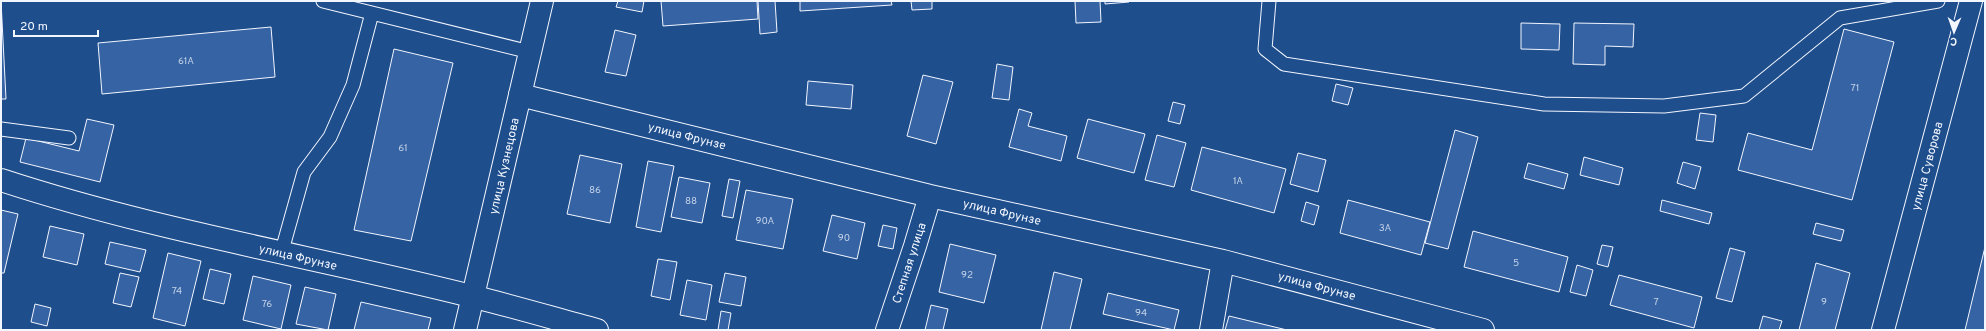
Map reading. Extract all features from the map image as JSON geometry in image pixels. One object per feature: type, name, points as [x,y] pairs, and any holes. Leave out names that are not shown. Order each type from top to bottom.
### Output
[{"type":"street","name":"улица Кузнецова","points":[[465,330],[474,297],[542,1]]},
{"type":"street","name":"улица Суворова","points":[[1884,330],[1971,1]]},
{"type":"street","name":"улица Фрунзе","points":[[520,95],[930,196],[1223,261],[1483,330]]},
{"type":"street","name":"улица Фрунзе","points":[[1,180],[52,197],[281,254],[474,297],[597,330]]},
{"type":"street","name":"Степная улица","points":[[887,330],[930,196]]},
{"type":"street","points":[[1212,330],[1223,261]]},
{"type":"lane","points":[[323,1],[530,52]]},
{"type":"lane","points":[[1269,1],[1265,49],[1284,64],[1544,104],[1664,106],[1744,96],[1840,18],[1938,1]]},
{"type":"lane","points":[[281,254],[304,172],[330,137],[353,85],[372,13]]},
{"type":"lane","points":[[1,129],[69,138]]},
{"type":"building","points":[[1,1],[6,99],[1,99]]},
{"type":"building","points":[[618,1],[644,1],[642,12],[616,7]]},
{"type":"building","points":[[661,1],[757,1],[758,19],[663,26]]},
{"type":"building","points":[[758,1],[775,1],[777,32],[760,34]]},
{"type":"building","points":[[800,1],[891,1],[892,5],[800,11]]},
{"type":"building","points":[[911,1],[932,1],[932,9],[912,10]]},
{"type":"building","points":[[1075,1],[1100,1],[1101,22],[1076,23]]},
{"type":"building","points":[[1105,1],[1129,1],[1129,2],[1105,4]]},
{"type":"building","points":[[1521,23],[1560,24],[1559,50],[1521,49]]},
{"type":"building","points":[[1574,23],[1634,24],[1633,47],[1605,46],[1605,65],[1573,64]]},
{"type":"building","points":[[271,27],[275,77],[102,94],[98,43]]},
{"type":"building","points":[[1844,29],[1894,42],[1852,200],[1738,170],[1748,133],[1812,150]]},
{"type":"building","points":[[615,30],[636,35],[626,76],[605,72]]},
{"type":"building","points":[[394,49],[453,63],[411,241],[354,230]]},
{"type":"building","points":[[997,64],[1013,67],[1009,100],[992,98]]},
{"type":"building","points":[[923,75],[953,82],[936,144],[907,136]]},
{"type":"building","points":[[808,81],[853,85],[851,109],[806,105]]},
{"type":"building","points":[[1336,84],[1353,88],[1348,105],[1332,101]]},
{"type":"building","points":[[1173,102],[1185,105],[1180,124],[1168,121]]},
{"type":"building","points":[[1019,109],[1032,113],[1028,126],[1067,136],[1061,161],[1009,147]]},
{"type":"building","points":[[1700,113],[1716,115],[1713,142],[1696,140]]},
{"type":"building","points":[[87,119],[114,125],[100,182],[20,162],[26,138],[79,151]]},
{"type":"building","points":[[1088,119],[1145,134],[1134,173],[1077,158]]},
{"type":"building","points":[[1455,130],[1478,137],[1448,249],[1425,243]]},
{"type":"building","points":[[1157,135],[1186,143],[1174,187],[1145,180]]},
{"type":"building","points":[[1202,147],[1286,169],[1274,213],[1191,190]]},
{"type":"building","points":[[1298,153],[1326,160],[1318,192],[1290,184]]},
{"type":"building","points":[[580,155],[622,164],[610,223],[567,214]]},
{"type":"building","points":[[1584,157],[1623,168],[1619,185],[1580,175]]},
{"type":"building","points":[[648,161],[674,166],[661,232],[636,227]]},
{"type":"building","points":[[1683,162],[1701,167],[1695,189],[1677,183]]},
{"type":"building","points":[[1528,163],[1568,174],[1564,189],[1524,178]]},
{"type":"building","points":[[679,177],[710,183],[702,223],[671,217]]},
{"type":"building","points":[[729,179],[740,181],[733,218],[722,216]]},
{"type":"building","points":[[746,190],[793,199],[783,249],[736,240]]},
{"type":"building","points":[[1348,200],[1430,222],[1421,255],[1340,233]]},
{"type":"building","points":[[1662,200],[1712,213],[1709,224],[1660,211]]},
{"type":"building","points":[[1306,202],[1319,206],[1314,225],[1301,221]]},
{"type":"building","points":[[1,210],[18,214],[4,273],[1,273]]},
{"type":"building","points":[[832,215],[865,223],[857,259],[823,251]]},
{"type":"building","points":[[1816,223],[1844,230],[1841,241],[1813,234]]},
{"type":"building","points":[[883,225],[897,228],[893,249],[878,246]]},
{"type":"building","points":[[50,226],[84,234],[77,265],[43,257]]},
{"type":"building","points":[[1473,231],[1568,257],[1559,292],[1464,267]]},
{"type":"building","points":[[110,242],[146,250],[140,272],[105,264]]},
{"type":"building","points":[[950,244],[996,255],[984,303],[939,292]]},
{"type":"building","points":[[1602,245],[1613,247],[1608,267],[1597,264]]},
{"type":"building","points":[[1985,247],[1985,330],[1965,330]]},
{"type":"building","points":[[1730,248],[1745,252],[1732,302],[1716,298]]},
{"type":"building","points":[[168,253],[201,261],[185,326],[153,318]]},
{"type":"building","points":[[658,259],[677,262],[670,300],[651,296]]},
{"type":"building","points":[[1816,263],[1850,273],[1835,330],[1799,330]]},
{"type":"building","points":[[1577,265],[1593,270],[1586,296],[1570,292]]},
{"type":"building","points":[[210,269],[231,274],[224,304],[203,299]]},
{"type":"building","points":[[1054,272],[1082,279],[1070,330],[1041,330]]},
{"type":"building","points":[[120,273],[139,277],[131,307],[113,303]]},
{"type":"building","points":[[725,273],[746,277],[741,306],[719,302]]},
{"type":"building","points":[[1619,275],[1702,297],[1694,328],[1610,305]]},
{"type":"building","points":[[253,276],[291,285],[281,329],[243,320]]},
{"type":"building","points":[[687,280],[712,285],[706,320],[680,315]]},
{"type":"building","points":[[305,287],[336,294],[328,330],[296,324]]},
{"type":"building","points":[[1108,293],[1179,310],[1174,330],[1103,314]]},
{"type":"building","points":[[361,302],[431,318],[428,330],[354,330]]},
{"type":"building","points":[[35,304],[51,308],[47,326],[31,322]]},
{"type":"building","points":[[931,305],[948,309],[943,330],[925,330]]},
{"type":"building","points":[[721,311],[731,313],[728,330],[718,330]]},
{"type":"building","points":[[1229,316],[1287,330],[1225,330]]},
{"type":"building","points":[[1763,316],[1782,321],[1779,330],[1759,330]]}]
